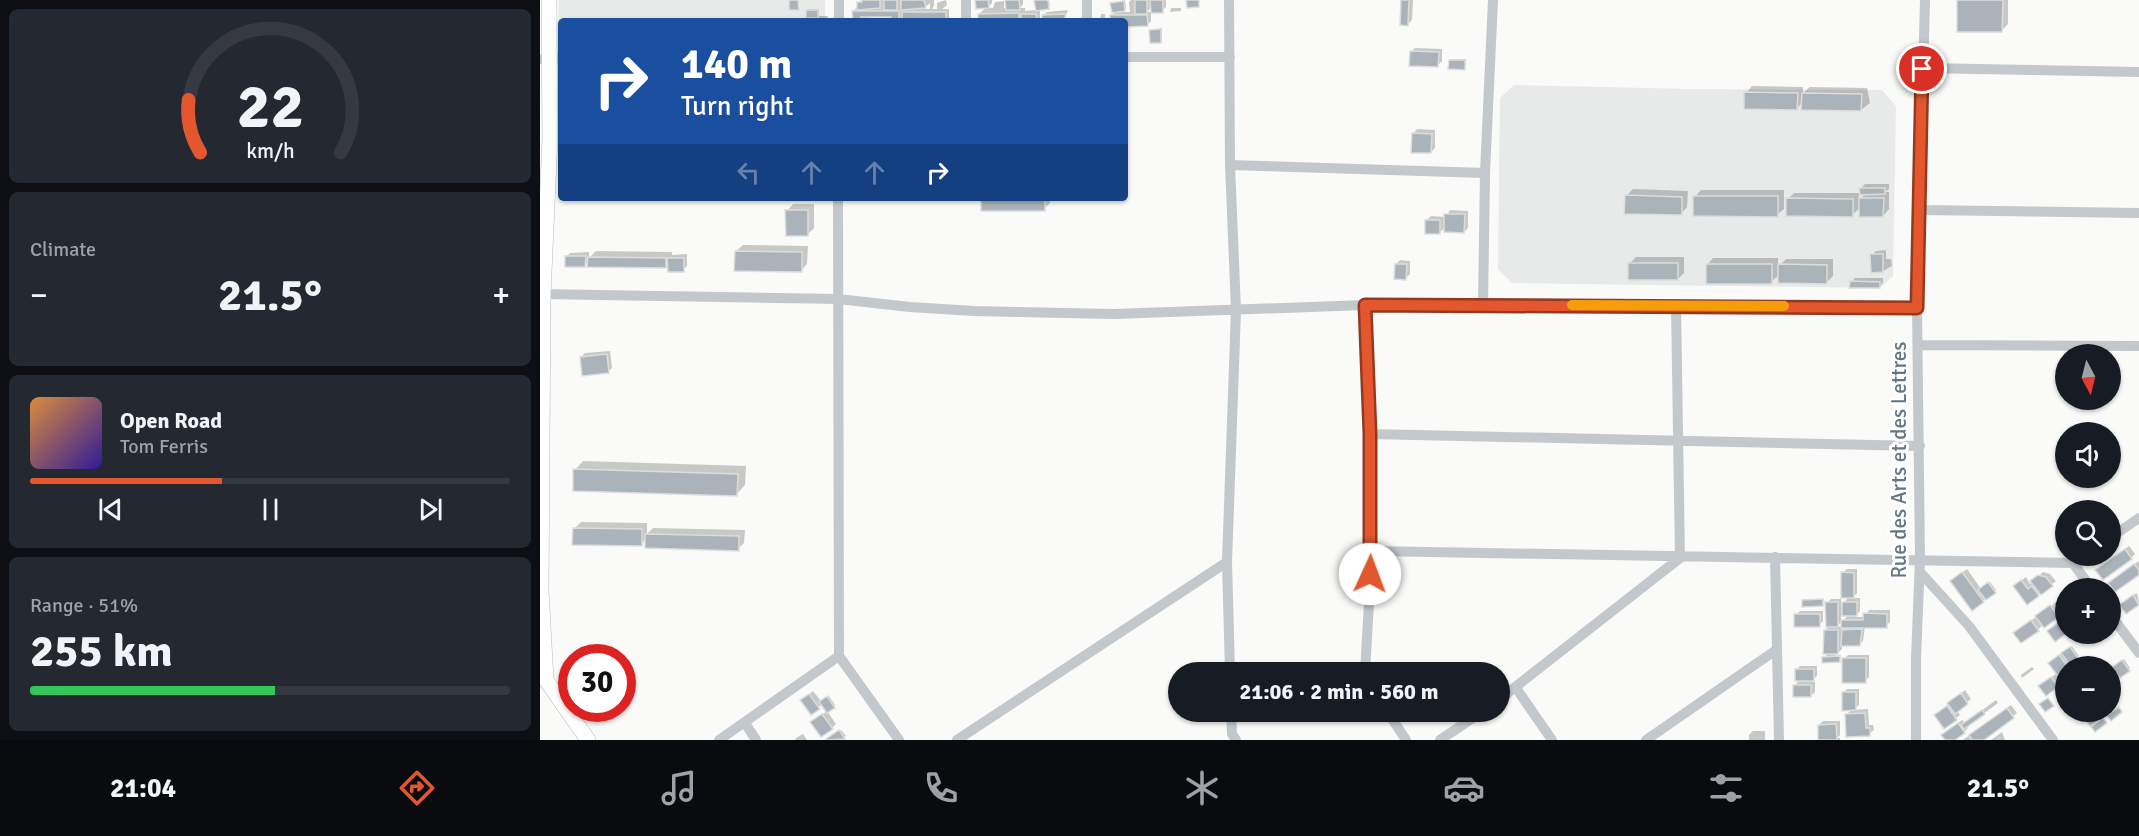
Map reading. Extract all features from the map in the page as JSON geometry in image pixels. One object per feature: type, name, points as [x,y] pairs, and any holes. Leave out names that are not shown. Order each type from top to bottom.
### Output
[{"type":"street","points":[[549,0],[550,139],[542,294],[543,682],[588,740]]},
{"type":"street","points":[[839,0],[839,18]]},
{"type":"street","points":[[966,0],[966,18]]},
{"type":"street","points":[[1087,0],[1087,18]]},
{"type":"street","points":[[1229,0],[1230,165],[1236,310],[1227,562],[1230,662]]},
{"type":"street","points":[[1484,305],[1485,173],[1493,0]]},
{"type":"street","name":"Rue des Arts et des Lettres","points":[[1916,740],[1916,658],[1920,572],[1917,308],[1925,0]]},
{"type":"street","points":[[1128,57],[1230,57]]},
{"type":"street","points":[[1922,69],[2139,72]]},
{"type":"street","points":[[1230,165],[1485,173]]},
{"type":"street","points":[[838,201],[839,656],[899,740]]},
{"type":"street","points":[[1920,210],[2139,213]]},
{"type":"street","points":[[542,294],[838,299],[974,311],[1114,314],[1365,305],[1917,308]]},
{"type":"street","points":[[1365,305],[1372,551],[1366,662]]},
{"type":"street","points":[[1676,305],[1680,558]]},
{"type":"street","points":[[1918,345],[2139,346]]},
{"type":"street","points":[[1370,434],[1920,446]]},
{"type":"street","points":[[2121,530],[2139,518]]},
{"type":"street","points":[[1372,551],[1680,558],[1775,557],[2055,563]]},
{"type":"street","points":[[1775,557],[1779,740]]},
{"type":"street","points":[[1510,692],[1680,558]]},
{"type":"street","points":[[957,740],[1227,562]]},
{"type":"street","points":[[1920,572],[1969,626],[2053,740]]},
{"type":"street","points":[[2121,629],[2139,653]]},
{"type":"street","points":[[1646,740],[1776,650]]},
{"type":"street","points":[[719,740],[839,656]]},
{"type":"street","points":[[1516,688],[1552,740]]},
{"type":"street","points":[[1231,722],[1231,738]]},
{"type":"street","points":[[1394,722],[1406,740]]},
{"type":"street","points":[[1440,740],[1467,722]]},
{"type":"street","points":[[745,723],[756,740]]},
{"type":"shaded area","points":[[559,0],[825,0],[825,18],[558,18]]},
{"type":"shaded area","points":[[1514,85],[1882,90],[1896,106],[1893,276],[1880,288],[1512,283],[1498,269],[1500,98]]},
{"type":"building","points":[[789,0],[798,0],[799,10],[789,10]]},
{"type":"building","points":[[862,0],[880,0],[880,8],[857,10],[857,2],[862,2]]},
{"type":"building","points":[[884,0],[897,0],[897,10],[884,10]]},
{"type":"building","points":[[901,0],[924,0],[926,8],[901,10]]},
{"type":"building","points":[[975,0],[988,0],[989,8],[976,9]]},
{"type":"building","points":[[1005,0],[1019,0],[1020,10],[1006,10]]},
{"type":"building","points":[[1034,0],[1048,0],[1049,9],[1036,11]]},
{"type":"building","points":[[1135,0],[1147,0],[1147,14],[1135,14]]},
{"type":"building","points":[[1150,0],[1163,0],[1163,13],[1151,13]]},
{"type":"building","points":[[1186,0],[1199,0],[1199,7],[1187,8]]},
{"type":"building","points":[[1401,0],[1409,0],[1408,26],[1400,25]]},
{"type":"building","points":[[1957,0],[2003,0],[2002,32],[1957,32]]},
{"type":"building","points":[[1124,1],[1125,11],[1112,13],[1110,3]]},
{"type":"building","points":[[806,10],[818,10],[818,18],[806,18]]},
{"type":"building","points":[[852,11],[899,11],[899,18],[853,18]]},
{"type":"building","points":[[902,12],[946,12],[946,18],[902,18]]},
{"type":"building","points":[[1019,13],[1019,18],[978,18],[978,14]]},
{"type":"building","points":[[1021,14],[1036,14],[1037,18],[1021,18]]},
{"type":"building","points":[[1065,14],[1065,18],[1042,18],[1042,15]]},
{"type":"building","points":[[1110,15],[1147,15],[1148,26],[1128,27],[1128,18],[1110,18]]},
{"type":"building","points":[[1161,29],[1161,43],[1150,43],[1149,30]]},
{"type":"building","points":[[1410,51],[1439,52],[1438,67],[1409,66]]},
{"type":"building","points":[[1449,60],[1465,60],[1465,70],[1448,69]]},
{"type":"building","points":[[1744,92],[1798,93],[1797,110],[1744,109]]},
{"type":"building","points":[[1802,93],[1862,94],[1861,111],[1801,110]]},
{"type":"building","points":[[1412,133],[1432,134],[1431,153],[1411,153]]},
{"type":"building","points":[[1859,188],[1885,188],[1885,194],[1860,195]]},
{"type":"building","points":[[1625,195],[1682,197],[1682,215],[1624,214]]},
{"type":"building","points":[[1693,196],[1778,196],[1778,217],[1693,216]]},
{"type":"building","points":[[1786,198],[1853,199],[1853,217],[1786,216]]},
{"type":"building","points":[[1859,198],[1884,198],[1883,217],[1859,217]]},
{"type":"building","points":[[981,201],[1045,201],[1045,211],[981,211]]},
{"type":"building","points":[[785,210],[808,210],[808,236],[786,236]]},
{"type":"building","points":[[1444,214],[1465,214],[1464,233],[1444,232]]},
{"type":"building","points":[[1425,220],[1440,220],[1440,234],[1425,234]]},
{"type":"building","points":[[735,251],[802,252],[802,272],[734,271]]},
{"type":"building","points":[[1870,254],[1883,254],[1883,272],[1871,273]]},
{"type":"building","points":[[565,256],[586,256],[585,267],[565,267]]},
{"type":"building","points":[[588,257],[666,258],[666,268],[587,267]]},
{"type":"building","points":[[667,258],[684,258],[684,272],[668,272]]},
{"type":"building","points":[[1628,263],[1678,263],[1678,280],[1628,280]]},
{"type":"building","points":[[1395,264],[1407,264],[1406,280],[1394,279]]},
{"type":"building","points":[[1706,264],[1772,264],[1772,284],[1706,284]]},
{"type":"building","points":[[1778,264],[1827,265],[1827,284],[1778,283]]},
{"type":"building","points":[[1850,281],[1880,282],[1880,288],[1849,288]]},
{"type":"building","points":[[607,354],[609,373],[582,376],[580,357]]},
{"type":"building","points":[[573,469],[738,474],[737,496],[573,491]]},
{"type":"building","points":[[573,528],[642,529],[642,546],[572,545]]},
{"type":"building","points":[[645,534],[739,536],[739,551],[645,548]]},
{"type":"building","points":[[2125,549],[2132,559],[2106,578],[2101,578],[2095,570],[2101,566],[2121,566],[2121,552]]},
{"type":"building","points":[[2134,564],[2139,570],[2139,575],[2121,588],[2121,578],[2115,578]]},
{"type":"building","points":[[1841,572],[1854,573],[1854,598],[1841,598]]},
{"type":"building","points":[[1962,572],[1984,602],[1972,611],[1950,581]]},
{"type":"building","points":[[2038,575],[2046,577],[2053,586],[2041,595],[2030,581]]},
{"type":"building","points":[[2021,580],[2028,589],[2032,586],[2039,596],[2027,605],[2013,586]]},
{"type":"building","points":[[1988,582],[1996,593],[1986,600],[1978,590]]},
{"type":"building","points":[[2133,595],[2139,605],[2126,614],[2121,604]]},
{"type":"building","points":[[1823,599],[1823,606],[1802,607],[1802,600]]},
{"type":"building","points":[[1825,602],[1838,602],[1838,627],[1826,627]]},
{"type":"building","points":[[1842,602],[1857,602],[1857,616],[1842,616]]},
{"type":"building","points":[[2050,605],[2055,612],[2055,620],[2044,628],[2035,616]]},
{"type":"building","points":[[1863,613],[1887,614],[1887,628],[1841,628],[1841,620],[1863,620]]},
{"type":"building","points":[[1794,614],[1820,614],[1820,627],[1794,627]]},
{"type":"building","points":[[2031,620],[2039,631],[2021,643],[2013,633]]},
{"type":"building","points":[[2055,625],[2055,642],[2047,631]]},
{"type":"building","points":[[1862,629],[1860,646],[1841,646],[1842,630]]},
{"type":"building","points":[[1824,630],[1838,630],[1838,654],[1823,654]]},
{"type":"building","points":[[2070,647],[2077,656],[2063,656],[2061,653]]},
{"type":"building","points":[[1840,656],[1840,662],[1822,663],[1822,657]]},
{"type":"building","points":[[1842,658],[1866,658],[1866,683],[1842,683]]},
{"type":"building","points":[[2055,658],[2055,672],[2048,663]]},
{"type":"building","points":[[2121,661],[2130,671],[2121,677]]},
{"type":"building","points":[[1795,669],[1814,669],[1814,681],[1795,681]]},
{"type":"building","points":[[2051,677],[2055,683],[2055,689],[2046,696],[2038,686]]},
{"type":"building","points":[[1793,685],[1811,685],[1811,697],[1793,697]]},
{"type":"building","points":[[1842,692],[1856,692],[1856,710],[1842,711]]},
{"type":"building","points":[[1961,693],[1968,704],[1955,714],[1947,703]]},
{"type":"building","points":[[809,694],[820,709],[811,715],[800,700]]},
{"type":"building","points":[[827,696],[835,708],[827,713],[819,702]]},
{"type":"building","points":[[2048,698],[2054,706],[2045,712],[2039,704]]},
{"type":"building","points":[[1947,706],[1957,720],[1944,729],[1934,715]]},
{"type":"building","points":[[2007,708],[2014,718],[1984,740],[1972,740],[1969,735]]},
{"type":"building","points":[[1982,710],[1985,714],[1964,729],[1961,725]]},
{"type":"building","points":[[1865,713],[1866,728],[1870,728],[1870,736],[1846,737],[1845,714]]},
{"type":"building","points":[[822,714],[833,729],[821,737],[810,722]]},
{"type":"building","points":[[2098,722],[2107,723],[2095,732],[2091,727]]},
{"type":"building","points":[[1958,723],[1965,733],[1955,740],[1945,740],[1941,735]]},
{"type":"building","points":[[1836,724],[1837,740],[1818,740],[1818,725]]},
{"type":"building","points":[[839,730],[845,739],[826,740],[826,739]]},
{"type":"slow traffic","points":[[1572,305],[1784,306]]},
{"type":"route","points":[[1370,574],[1372,551],[1370,434],[1365,305],[1917,308],[1922,175],[1922,69]]}]
